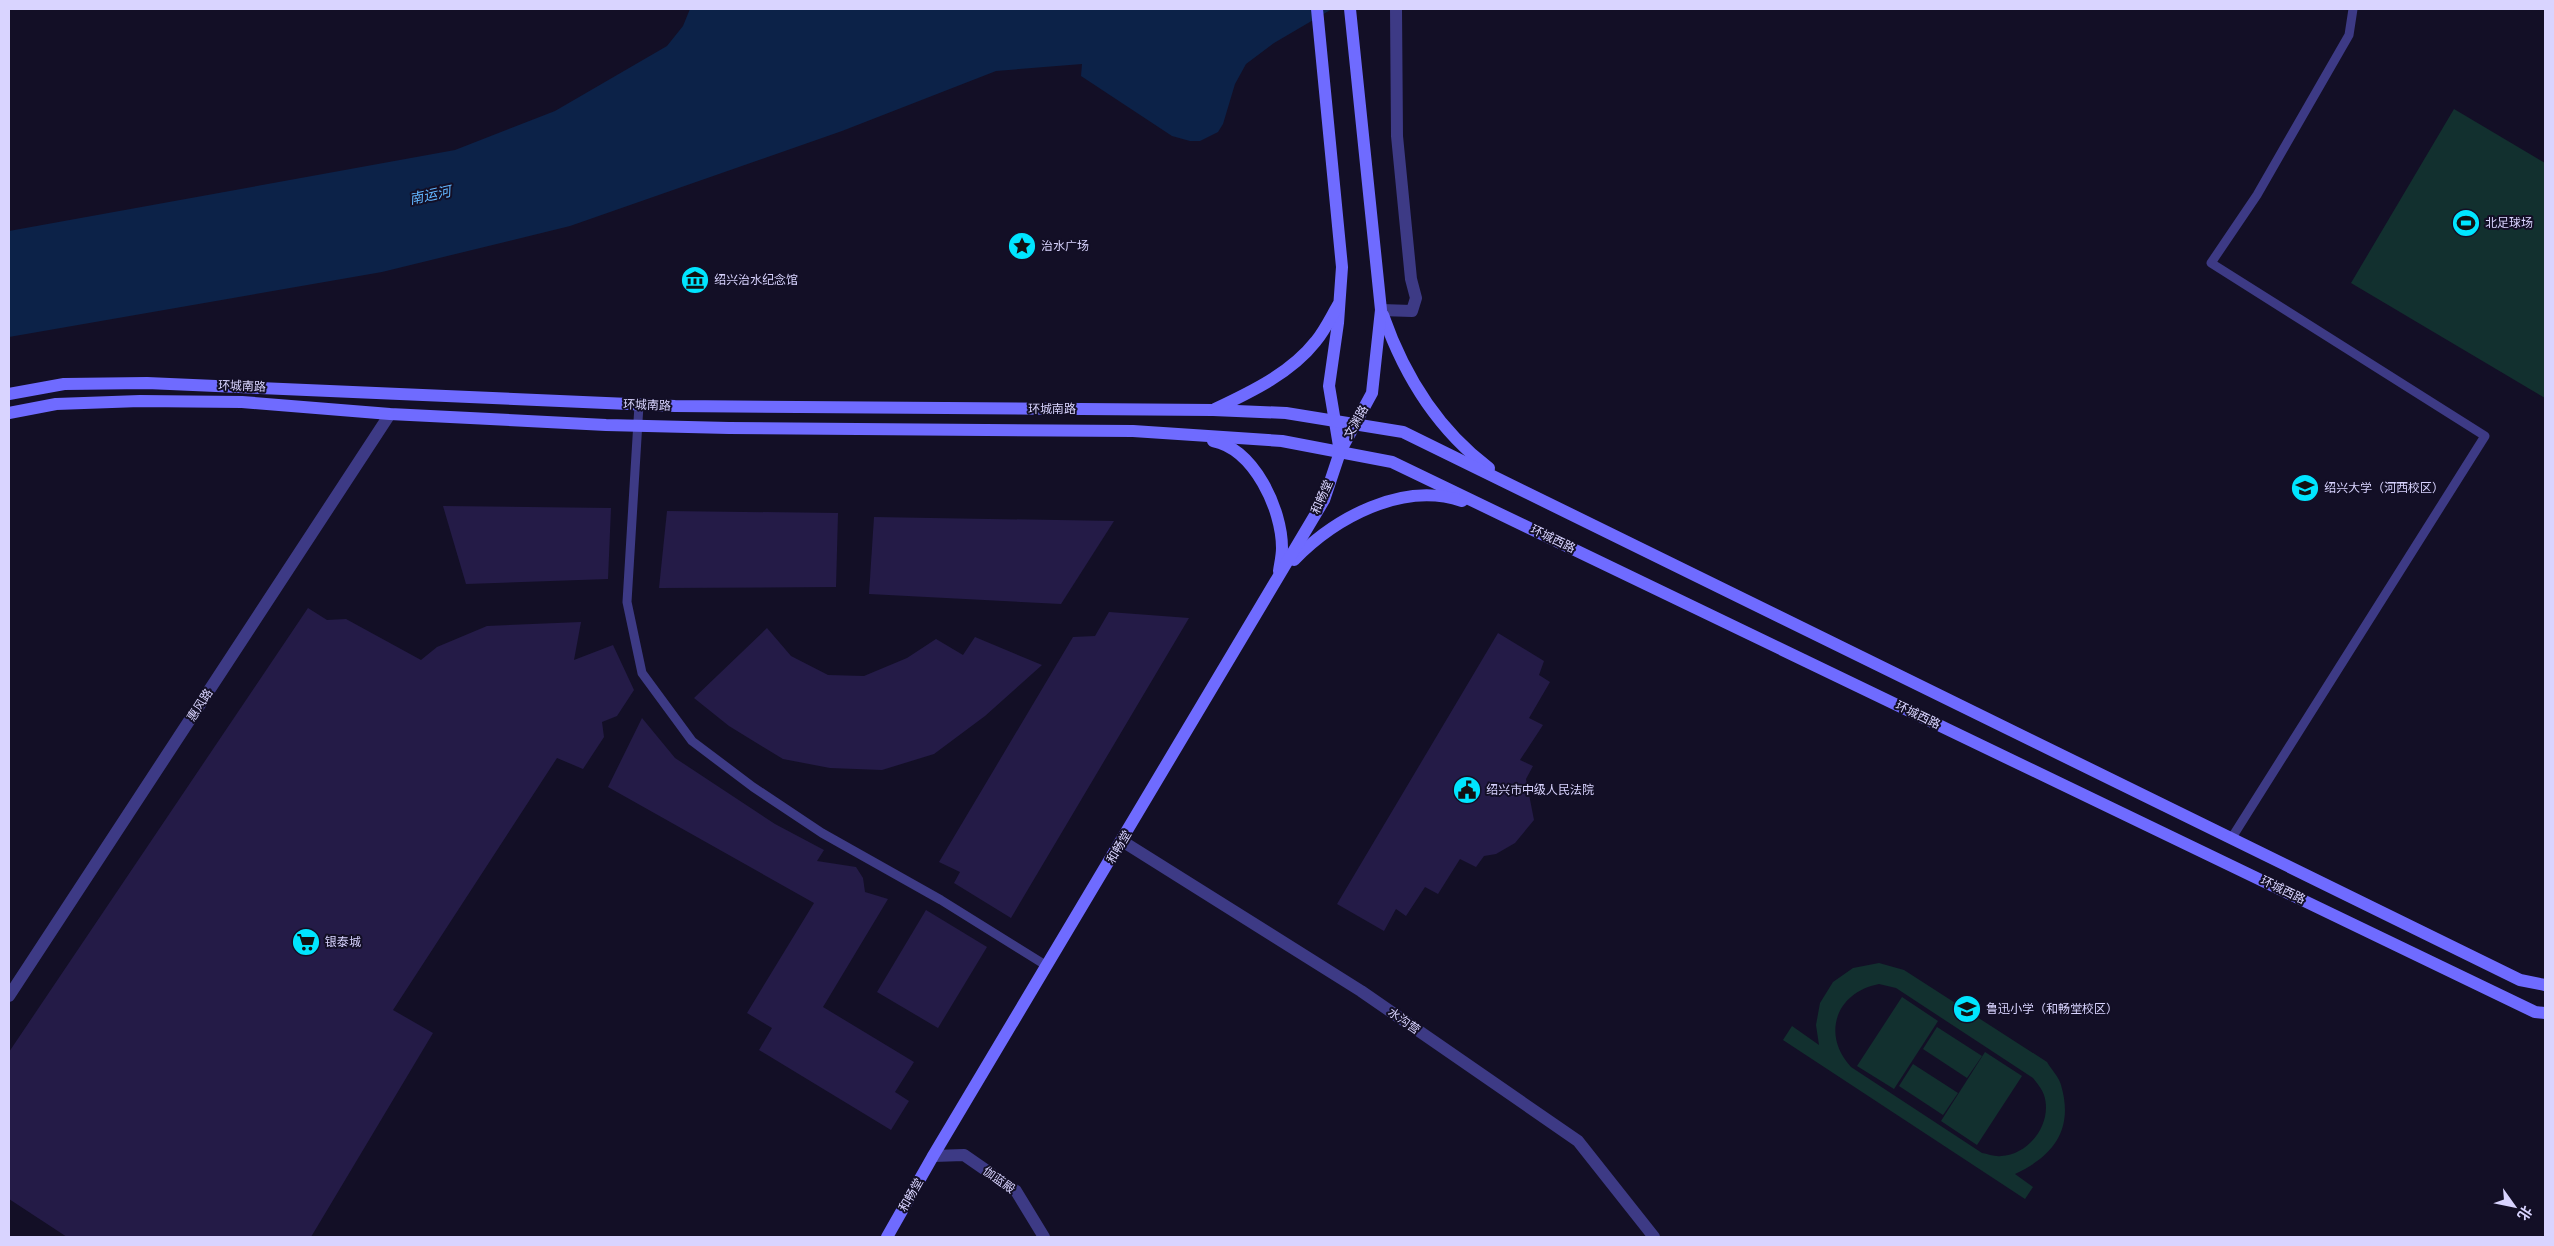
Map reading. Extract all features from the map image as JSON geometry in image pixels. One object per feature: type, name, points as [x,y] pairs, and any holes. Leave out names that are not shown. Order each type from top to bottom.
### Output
[{"type":"main road","name":"文渊路","points":[[1317,9],[1342,267],[1329,386],[1340,452]]},
{"type":"main road","name":"文渊路","points":[[1340,452],[1372,393],[1381,310],[1350,9]]},
{"type":"main road","points":[[1213,410],[1253,391],[1288,368],[1316,342],[1339,303]]},
{"type":"main road","points":[[1381,310],[1394,347],[1421,396],[1453,435],[1479,460],[1513,486]]},
{"type":"main road","name":"环城南路","points":[[9,394],[64,384],[146,383],[383,392],[448,397],[639,405],[1213,410],[1286,413]]},
{"type":"main road","name":"环城南路","points":[[9,413],[56,404],[140,401],[242,402],[390,414],[638,426],[1133,431],[1282,441]]},
{"type":"main road","name":"环城西路","points":[[1286,413],[1403,432],[2520,980],[2545,985]]},
{"type":"main road","points":[[1185,435],[1221,442],[1260,475],[1275,509],[1282,547],[1279,576]]},
{"type":"main road","name":"环城西路","points":[[1282,441],[1392,462],[2526,1008],[2545,1013]]},
{"type":"main road","name":"和畅堂","points":[[887,1237],[933,1156],[1324,500],[1340,452]]},
{"type":"main road","points":[[1279,576],[1313,540],[1344,520],[1387,501],[1422,494],[1456,499],[1499,513]]},
{"type":"street","points":[[1381,310],[1412,311],[1416,298],[1411,279],[1397,136],[1396,9]]},
{"type":"street","name":"惠风路","points":[[9,996],[390,414]]},
{"type":"street","name":"水沟营","points":[[1122,841],[1361,991],[1578,1141],[1654,1237]]},
{"type":"street","name":"伽蓝殿","points":[[933,1156],[964,1155],[1016,1191],[1044,1237]]},
{"type":"lane","points":[[2231,839],[2485,436],[2211,263],[2257,195],[2349,35],[2353,9]]},
{"type":"lane","points":[[639,405],[627,602],[642,673],[692,741],[752,787],[822,833],[941,900],[1047,966]]},
{"type":"green space","name":"北足球场","points":[[2454,109],[2545,163],[2545,398],[2351,283]]},
{"type":"green space","points":[[1879,963],[1904,970],[2047,1062],[2061,1085],[2065,1115],[2058,1139],[2050,1150],[2029,1167],[2015,1174],[2033,1187],[2025,1199],[1783,1040],[1792,1026],[1819,1045],[1816,1025],[1820,1003],[1833,982],[1853,968]],"holes":[[[1879,984],[1896,988],[2033,1078],[2043,1093],[2046,1105],[2042,1126],[2030,1143],[2012,1154],[1994,1156],[1982,1153],[1851,1067],[1842,1055],[1835,1029],[1843,1005],[1852,996],[1864,989]]]},
{"type":"green space","points":[[1902,997],[1938,1021],[1894,1089],[1857,1066]]},
{"type":"green space","points":[[1937,1027],[1982,1056],[1967,1078],[1923,1049]]},
{"type":"green space","points":[[1985,1052],[2022,1076],[1977,1145],[1941,1121]]},
{"type":"green space","points":[[1913,1064],[1958,1093],[1943,1115],[1899,1086]]},
{"type":"water","name":"南运河","points":[[690,9],[1332,9],[1274,43],[1246,64],[1235,84],[1223,124],[1218,132],[1200,141],[1190,141],[1172,136],[1081,76],[1082,64],[996,71],[842,131],[570,226],[382,272],[9,337],[9,231],[455,150],[555,111],[667,46],[683,26]]},
{"type":"building","points":[[443,506],[611,508],[608,579],[466,584]]},
{"type":"building","points":[[667,511],[838,513],[836,587],[659,588]]},
{"type":"building","points":[[874,517],[1114,521],[1061,604],[869,594]]},
{"type":"building","points":[[308,608],[327,620],[346,619],[421,660],[437,647],[487,626],[581,622],[574,660],[613,645],[634,690],[617,716],[602,722],[604,737],[583,769],[557,758],[393,1010],[433,1033],[311,1237],[67,1237],[9,1199],[9,1052]]},
{"type":"building","points":[[1109,612],[1189,618],[1011,918],[954,883],[960,872],[939,862],[1073,637],[1095,636]]},
{"type":"building","points":[[767,628],[791,656],[828,675],[864,676],[907,658],[936,639],[963,655],[975,637],[1042,665],[985,716],[934,754],[882,770],[830,768],[783,759],[729,726],[694,698]]},
{"type":"building","name":"绍兴市中级人民法院","points":[[1498,633],[1544,661],[1539,675],[1550,682],[1529,718],[1543,725],[1520,760],[1533,766],[1526,779],[1534,820],[1515,843],[1496,854],[1484,856],[1476,867],[1460,859],[1438,894],[1425,887],[1406,916],[1396,909],[1384,931],[1337,904]]},
{"type":"building","points":[[642,718],[675,758],[775,824],[824,850],[817,861],[856,867],[863,878],[865,892],[888,899],[823,1007],[914,1062],[895,1092],[909,1101],[891,1130],[759,1050],[772,1028],[747,1013],[814,903],[608,787]]},
{"type":"building","points":[[926,910],[987,947],[938,1028],[877,992]]},
{"type":"place","name":"北足球场","points":[[2466,223]]},
{"type":"place","name":"治水广场","points":[[1022,246]]},
{"type":"place","name":"绍兴治水纪念馆","points":[[695,280]]},
{"type":"place","name":"绍兴大学（河西校区）","points":[[2305,488]]},
{"type":"place","name":"绍兴市中级人民法院","points":[[1467,790]]},
{"type":"place","name":"银泰城","points":[[306,942]]},
{"type":"place","name":"鲁迅小学（和畅堂校区）","points":[[1967,1009]]}]
